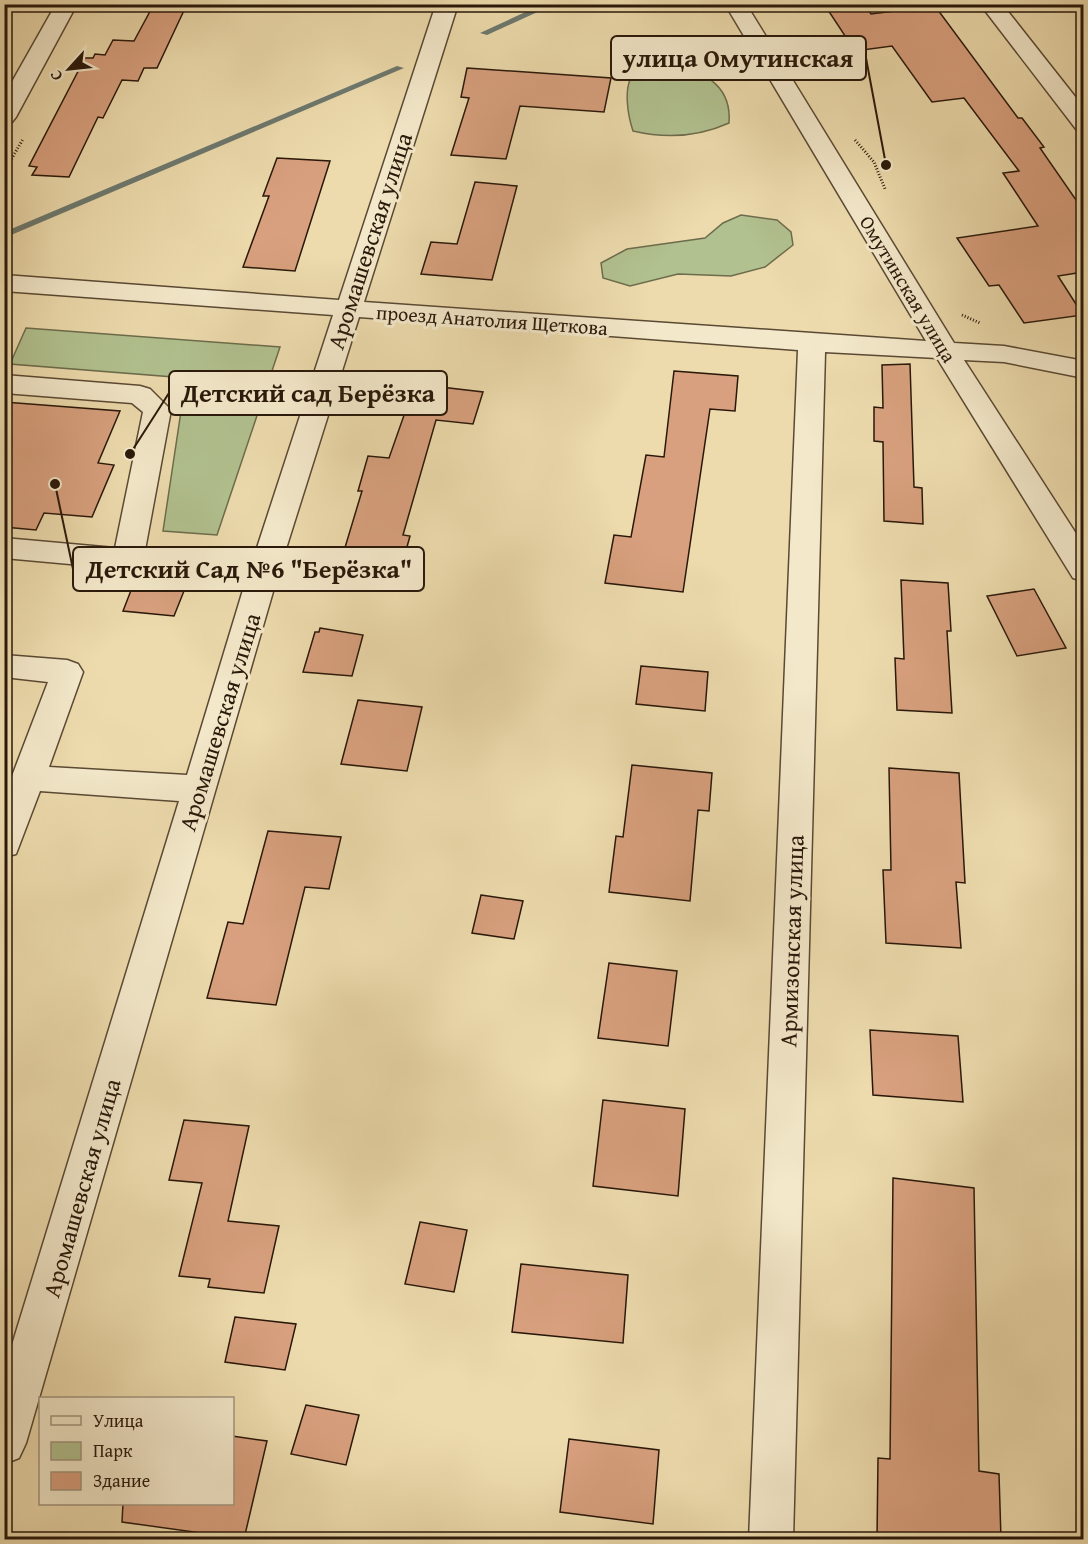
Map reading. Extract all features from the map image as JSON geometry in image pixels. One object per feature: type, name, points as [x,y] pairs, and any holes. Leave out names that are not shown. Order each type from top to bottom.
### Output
[{"type":"street","points":[[4,117],[67,4]]},
{"type":"street","name":"Аромашевская улица","points":[[4,1443],[264,571],[447,4]]},
{"type":"street","name":"Омутинская улица","points":[[735,4],[944,349],[1083,571]]},
{"type":"street","points":[[990,4],[1083,124]]},
{"type":"street","name":"проезд Анатолия Щеткова","points":[[4,283],[812,343],[944,349],[1004,354],[1083,370]]},
{"type":"street","name":"Армизонская улица","points":[[771,1539],[812,343]]},
{"type":"street","points":[[4,384],[140,394],[157,410],[128,559]]},
{"type":"street","points":[[4,548],[264,571]]},
{"type":"street","points":[[4,666],[67,672],[4,844]]},
{"type":"street","points":[[30,777],[199,789]]},
{"type":"green space","points":[[676,61],[715,83],[726,100],[729,123],[694,134],[670,136],[633,131],[627,101],[631,78],[635,72],[644,67]]},
{"type":"green space","points":[[741,215],[777,220],[791,232],[793,245],[765,267],[731,276],[678,274],[630,286],[603,278],[601,263],[627,249],[705,238],[723,223]]},
{"type":"green space","points":[[26,328],[280,347],[217,535],[163,531],[186,378],[10,364]]},
{"type":"building","points":[[154,4],[187,4],[157,68],[144,68],[138,81],[122,80],[103,118],[98,117],[69,177],[32,175],[37,167],[29,166],[85,58],[93,58],[95,54],[105,55],[113,40],[134,41]]},
{"type":"building","points":[[824,4],[864,4],[871,14],[935,6],[1018,118],[1022,118],[1044,147],[1040,148],[1083,210],[1083,272],[1058,276],[1083,315],[1024,323],[999,285],[989,286],[957,238],[1038,226],[1003,173],[1019,171],[964,98],[932,102],[892,46],[855,51]]},
{"type":"building","points":[[467,68],[611,78],[604,112],[520,106],[506,159],[451,155],[469,98],[461,97]]},
{"type":"building","points":[[277,158],[330,161],[295,271],[243,267],[269,196],[263,196]]},
{"type":"building","points":[[475,182],[517,186],[492,280],[421,274],[431,242],[457,244]]},
{"type":"building","points":[[910,364],[914,487],[922,488],[923,524],[884,521],[883,442],[874,441],[874,407],[883,408],[882,365]]},
{"type":"building","points":[[674,371],[738,376],[735,411],[710,409],[683,592],[605,583],[614,535],[631,537],[646,455],[664,457]]},
{"type":"building","points":[[415,384],[483,392],[473,424],[436,420],[403,535],[410,536],[397,583],[377,581],[375,588],[334,584],[362,491],[358,491],[368,456],[389,458]]},
{"type":"building","points":[[4,402],[120,411],[98,463],[114,465],[92,517],[44,513],[36,530],[4,527]]},
{"type":"building","points":[[135,580],[186,586],[174,616],[123,611]]},
{"type":"building","points":[[901,580],[948,583],[951,631],[947,631],[952,713],[897,710],[895,658],[904,659]]},
{"type":"building","points":[[1034,589],[1066,648],[1017,656],[987,596]]},
{"type":"building","points":[[320,628],[363,635],[352,676],[303,672],[315,632],[319,632]]},
{"type":"building","points":[[641,666],[708,672],[705,711],[636,704]]},
{"type":"building","points":[[358,700],[422,707],[407,771],[341,764]]},
{"type":"building","points":[[632,765],[712,773],[709,811],[698,810],[690,901],[609,892],[616,836],[623,837]]},
{"type":"building","points":[[889,768],[959,773],[965,883],[956,882],[961,948],[886,943],[883,870],[891,870]]},
{"type":"building","points":[[268,831],[341,837],[329,889],[305,887],[276,1005],[207,998],[228,922],[243,924]]},
{"type":"building","points":[[481,895],[523,901],[514,939],[472,933]]},
{"type":"building","points":[[609,963],[677,971],[668,1046],[598,1038]]},
{"type":"building","points":[[870,1030],[958,1036],[963,1102],[873,1095]]},
{"type":"building","points":[[603,1100],[685,1109],[678,1196],[593,1186]]},
{"type":"building","points":[[184,1120],[249,1126],[228,1221],[279,1226],[264,1293],[208,1287],[210,1279],[179,1276],[202,1183],[169,1180]]},
{"type":"building","points":[[893,1178],[974,1188],[979,1471],[999,1474],[1001,1539],[877,1539],[878,1458],[890,1459]]},
{"type":"building","points":[[420,1222],[467,1230],[454,1292],[405,1284]]},
{"type":"building","points":[[521,1264],[628,1275],[623,1343],[512,1332]]},
{"type":"building","points":[[235,1317],[296,1324],[285,1370],[225,1362]]},
{"type":"building","points":[[306,1405],[359,1415],[346,1465],[291,1454]]},
{"type":"building","points":[[234,1436],[267,1441],[244,1539],[122,1522],[123,1505],[234,1505]]},
{"type":"building","points":[[569,1439],[659,1450],[653,1524],[560,1512]]},
{"type":"waterway","points":[[484,33],[551,4]]},
{"type":"waterway","points":[[4,235],[400,68]]},
{"type":"place","name":"улица Омутинская","points":[[886,165]]},
{"type":"place","name":"Детский сад Берёзка","points":[[130,454]]},
{"type":"place","name":"Детский Сад №6 \"Берёзка\"","points":[[55,484]]}]
